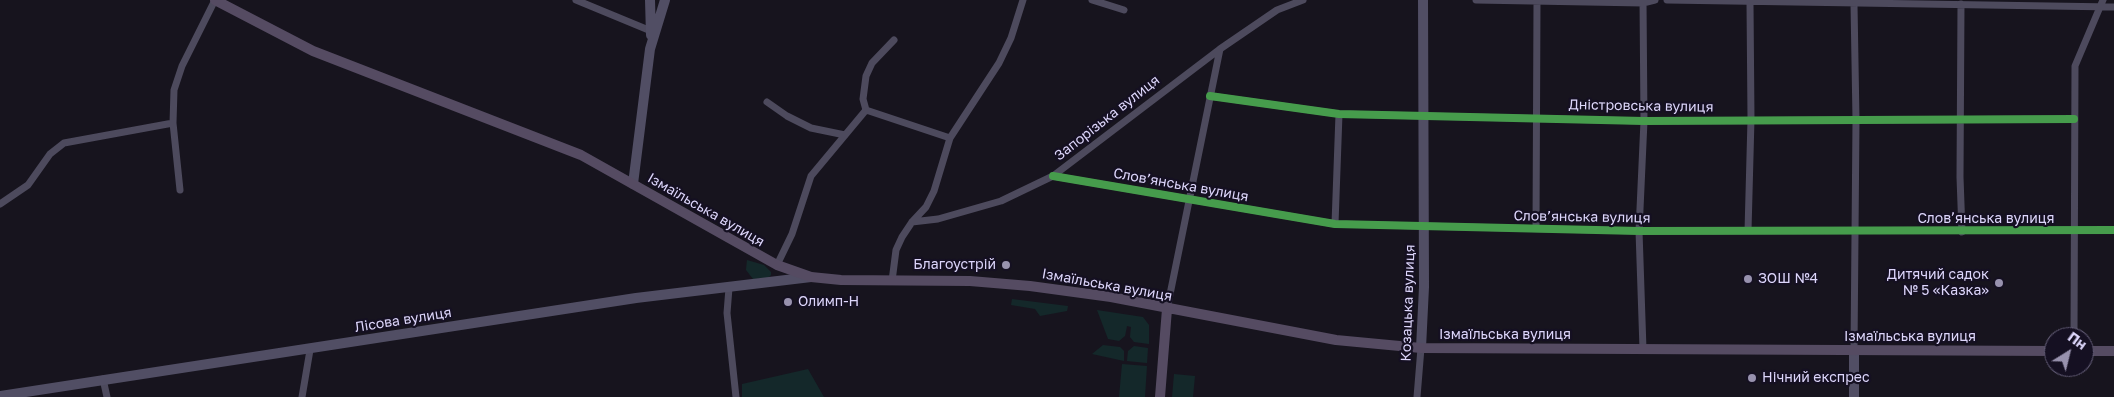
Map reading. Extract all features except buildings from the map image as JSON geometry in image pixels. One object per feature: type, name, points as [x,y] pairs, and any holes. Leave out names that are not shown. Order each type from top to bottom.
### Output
[{"type":"main road","name":"Ізмаїльська вулиця","points":[[215,0],[313,51],[581,156],[777,266],[811,277],[841,280],[970,281],[1030,286],[1111,297],[1336,340],[1421,348],[2044,351]]},
{"type":"main road","points":[[1160,397],[1167,309]]},
{"type":"main road","points":[[2094,351],[2114,351]]},
{"type":"street","points":[[180,190],[173,123],[174,90],[177,78],[215,0]]},
{"type":"street","points":[[576,0],[651,31]]},
{"type":"street","points":[[633,184],[650,48],[650,0]]},
{"type":"street","points":[[650,48],[665,0]]},
{"type":"street","points":[[892,281],[896,250],[912,222],[926,207],[934,191],[950,138],[999,63],[1011,38],[1023,0]]},
{"type":"street","points":[[1092,0],[1124,10]]},
{"type":"street","points":[[1277,10],[1283,0]]},
{"type":"street","name":"Запорізька вулиця","points":[[912,222],[938,219],[1001,201],[1053,176],[1220,49],[1277,10],[1303,0]]},
{"type":"street","name":"Козацька вулиця","points":[[1417,397],[1421,348],[1424,226],[1422,115],[1423,0]]},
{"type":"street","points":[[1476,0],[1537,2],[1655,0]]},
{"type":"street","points":[[1667,0],[1750,3],[2101,3],[2114,8]]},
{"type":"street","points":[[1641,1],[1644,121],[1639,231],[1643,349]]},
{"type":"street","points":[[1536,228],[1538,117],[1537,2]]},
{"type":"street","points":[[1852,2],[1856,120],[1854,397]]},
{"type":"street","points":[[1748,231],[1751,119],[1750,3]]},
{"type":"street","points":[[2074,327],[2075,66],[2101,3]]},
{"type":"street","points":[[1961,4],[1960,177],[1962,232]]},
{"type":"street","points":[[866,110],[864,99],[866,76],[872,63],[894,40]]},
{"type":"street","points":[[1167,309],[1220,49]]},
{"type":"street","name":"Дністровська вулиця","points":[[1210,96],[1339,114],[1538,117],[1644,121],[1751,119],[2074,119]]},
{"type":"street","points":[[768,102],[787,116],[811,128],[845,135]]},
{"type":"street","points":[[866,110],[950,138]]},
{"type":"street","points":[[777,266],[792,234],[811,176],[866,110]]},
{"type":"street","points":[[1335,224],[1339,114]]},
{"type":"street","points":[[0,204],[28,186],[50,154],[64,143],[173,123]]},
{"type":"street","name":"Словʼянська вулиця","points":[[1053,176],[1335,224],[1639,231],[1962,232],[2114,230]]},
{"type":"street","name":"Лісова вулиця","points":[[0,396],[103,379],[310,350],[636,298],[811,277]]},
{"type":"street","points":[[729,288],[727,313],[736,397]]},
{"type":"street","points":[[302,397],[310,350]]},
{"type":"street","points":[[103,379],[107,397]]},
{"type":"green space","points":[[747,260],[764,265],[771,272],[771,275],[768,278],[753,279],[746,270]]},
{"type":"green space","points":[[1012,299],[1068,306],[1067,311],[1040,316],[1035,309],[1011,305]]},
{"type":"green space","points":[[1097,310],[1143,317],[1149,325],[1149,344],[1134,342],[1130,337],[1131,327],[1127,326],[1125,336],[1119,341],[1108,339]]},
{"type":"green space","points":[[1103,345],[1120,347],[1124,351],[1124,361],[1092,354]]},
{"type":"green space","points":[[1134,346],[1148,348],[1147,363],[1127,361],[1128,351]]},
{"type":"green space","points":[[1122,364],[1147,366],[1145,397],[1119,397]]},
{"type":"green space","points":[[808,369],[824,397],[742,397],[742,384]]},
{"type":"green space","points":[[1174,374],[1195,376],[1193,397],[1172,397]]},
{"type":"cycle path","points":[[1210,96],[1339,114],[1644,121],[2074,119]]},
{"type":"cycle path","points":[[1053,176],[1335,224],[1639,231],[2114,230]]},
{"type":"place","name":"Благоустрій","points":[[1006,265]]},
{"type":"place","name":"ЗОШ №4","points":[[1748,279]]},
{"type":"place","name":"Дитячий садок № 5 «Казка»","points":[[1999,283]]},
{"type":"place","name":"Олимп-Н","points":[[788,302]]},
{"type":"place","name":"Нічний експрес","points":[[1752,378]]}]
